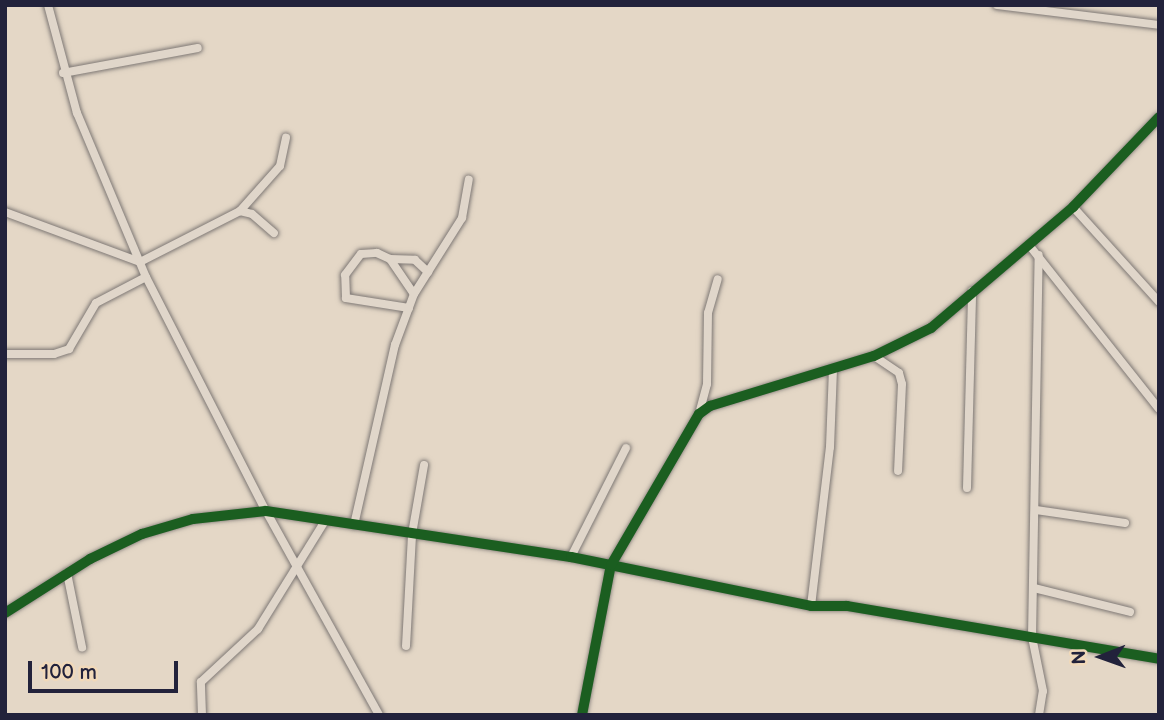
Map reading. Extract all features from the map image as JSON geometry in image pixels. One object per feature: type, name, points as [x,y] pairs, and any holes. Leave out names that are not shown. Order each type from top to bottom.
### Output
[{"type":"street","points":[[48,5],[63,73],[146,277],[266,511],[379,715]]},
{"type":"street","points":[[997,5],[1159,25]]},
{"type":"street","points":[[63,73],[198,48]]},
{"type":"street","points":[[699,414],[710,406],[874,356],[931,328],[1073,207],[1159,117]]},
{"type":"street","points":[[5,212],[140,262],[240,211],[280,166],[286,138]]},
{"type":"street","points":[[354,525],[389,366],[414,294],[462,218],[469,180]]},
{"type":"street","points":[[1073,207],[1159,302]]},
{"type":"street","points":[[240,211],[252,214],[274,233]]},
{"type":"street","points":[[1029,245],[1159,409]]},
{"type":"street","points":[[409,308],[351,301],[343,293],[345,275],[355,259],[368,253],[390,259],[415,260],[428,272]]},
{"type":"street","points":[[1039,255],[1032,637],[1043,691],[1039,715]]},
{"type":"street","points":[[390,259],[414,294]]},
{"type":"street","points":[[5,354],[54,354],[69,349],[96,303],[146,277]]},
{"type":"street","points":[[582,715],[611,565],[699,414],[707,384],[708,313],[718,279]]},
{"type":"street","points":[[967,488],[972,291]]},
{"type":"street","points":[[874,356],[899,373],[902,384],[898,471]]},
{"type":"street","points":[[811,606],[830,447],[833,368]]},
{"type":"street","points":[[572,557],[626,448]]},
{"type":"street","points":[[407,646],[412,534],[424,465]]},
{"type":"street","points":[[1036,510],[1125,523]]},
{"type":"street","points":[[5,600],[7,612],[67,572],[172,524],[266,511],[572,557],[811,606],[846,607],[1159,659]]},
{"type":"street","points":[[202,715],[201,682],[248,642],[298,569],[325,521]]},
{"type":"street","points":[[67,572],[82,647]]},
{"type":"street","points":[[1034,588],[1130,612]]},
{"type":"cycle path","points":[[582,715],[611,565],[699,414],[710,406],[874,356],[931,328],[1073,207],[1159,117]]},
{"type":"cycle path","points":[[5,613],[90,559],[142,534],[193,519],[266,511],[571,557],[811,606],[847,606],[1159,659]]}]
